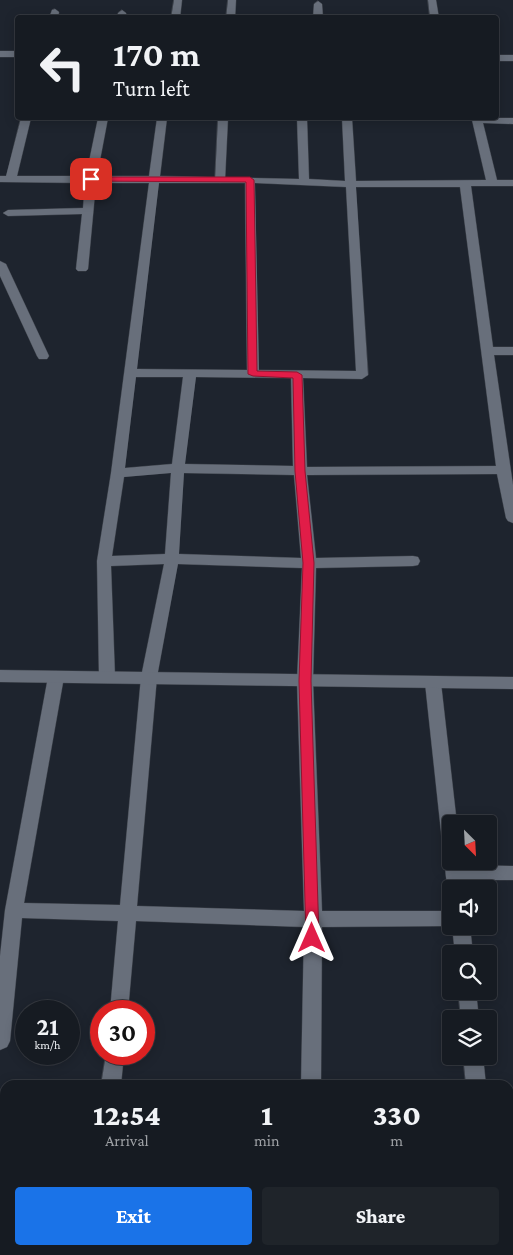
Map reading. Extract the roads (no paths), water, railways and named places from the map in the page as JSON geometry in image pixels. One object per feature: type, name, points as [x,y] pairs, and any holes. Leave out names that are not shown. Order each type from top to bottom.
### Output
[{"type":"street","points":[[176,15],[178,0]]},
{"type":"street","points":[[230,15],[232,0]]},
{"type":"street","points":[[432,0],[434,15]]},
{"type":"street","points":[[318,4],[318,15]]},
{"type":"street","points":[[0,54],[15,54]]},
{"type":"street","points":[[499,58],[513,58]]},
{"type":"street","points":[[25,120],[6,179],[250,180],[350,184],[513,183]]},
{"type":"street","points":[[82,270],[91,179],[104,120]]},
{"type":"street","points":[[107,677],[104,561],[118,473],[162,120]]},
{"type":"street","points":[[220,180],[223,120]]},
{"type":"street","points":[[302,120],[304,183]]},
{"type":"street","points":[[130,373],[362,376],[347,120]]},
{"type":"street","points":[[476,120],[492,182]]},
{"type":"street","points":[[494,120],[513,121]]},
{"type":"street","points":[[250,180],[253,374]]},
{"type":"street","points":[[465,184],[503,470],[513,518]]},
{"type":"street","points":[[8,213],[88,210]]},
{"type":"street","points":[[0,264],[42,356]]},
{"type":"street","points":[[488,351],[513,351]]},
{"type":"street","points":[[120,1000],[149,677],[172,559],[178,468],[190,374]]},
{"type":"street","points":[[297,375],[300,471],[309,563],[305,681],[313,919],[311,1080]]},
{"type":"street","points":[[118,473],[178,468],[300,471],[503,470]]},
{"type":"street","points":[[104,561],[172,559],[309,563],[413,561]]},
{"type":"street","points":[[0,676],[513,683]]},
{"type":"street","points":[[0,1041],[14,910],[56,677]]},
{"type":"street","points":[[433,683],[448,815]]},
{"type":"street","points":[[455,874],[513,873]]},
{"type":"street","points":[[14,910],[313,919],[442,919]]},
{"type":"street","points":[[111,1080],[113,1065]]},
{"type":"street","points":[[474,1065],[475,1080]]}]
